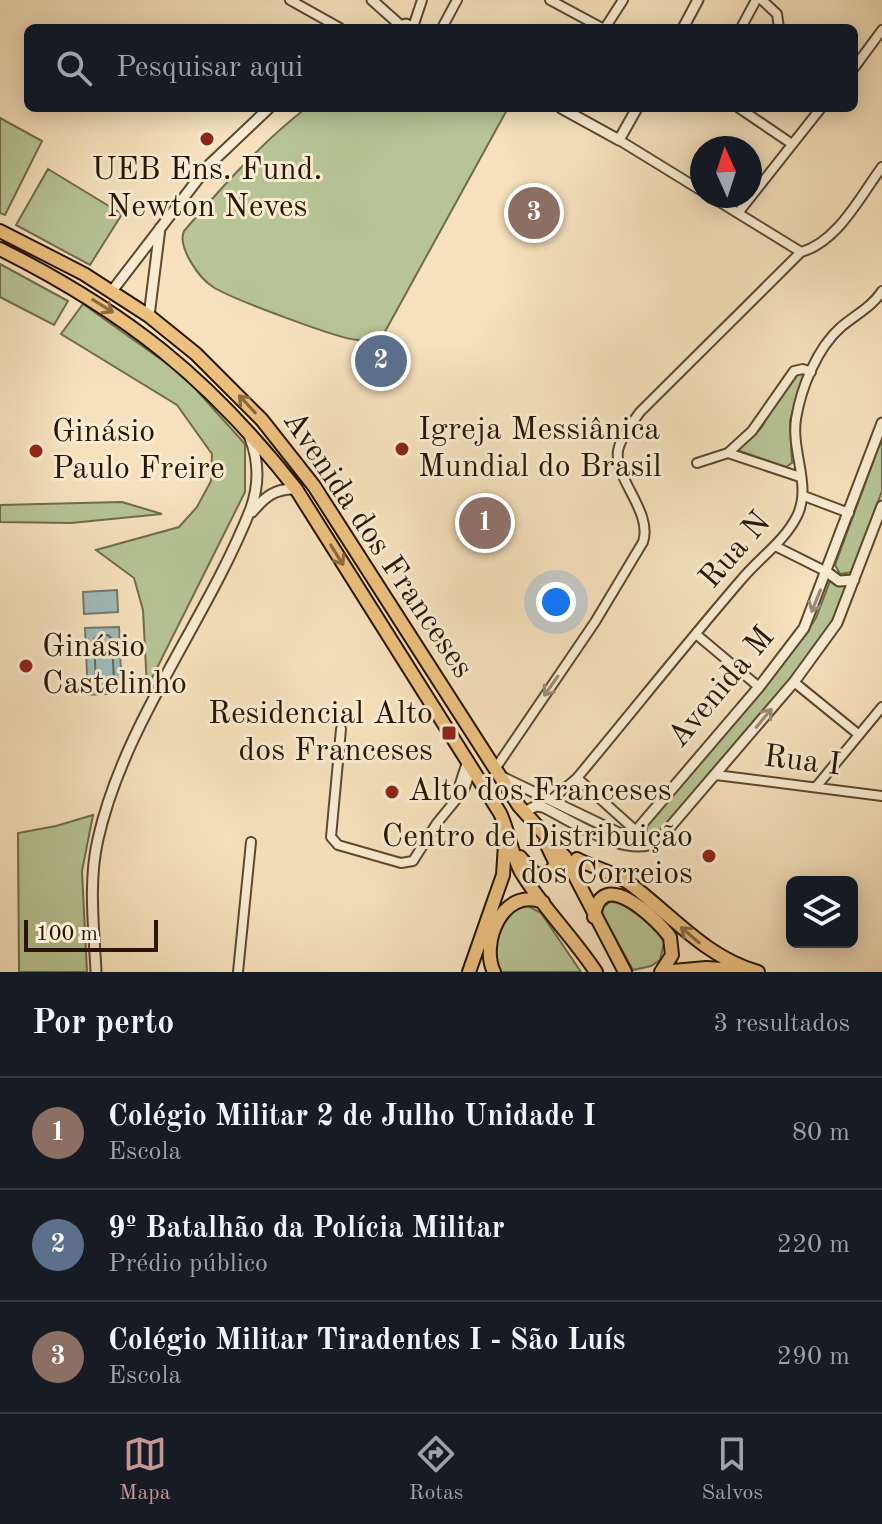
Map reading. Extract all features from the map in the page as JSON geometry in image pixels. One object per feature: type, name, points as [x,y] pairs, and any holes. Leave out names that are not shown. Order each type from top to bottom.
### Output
[{"type":"main road","name":"Avenida dos Franceses","points":[[0,231],[112,291],[149,316],[237,393],[303,471],[496,772],[565,857],[625,972]]},
{"type":"main road","name":"Avenida dos Franceses","points":[[0,249],[62,281],[140,331],[202,384],[248,431],[296,489],[504,821],[515,860],[596,972]]},
{"type":"main road","points":[[504,821],[528,868],[539,875],[551,873],[556,864],[553,854],[524,808]]},
{"type":"main road","points":[[524,808],[577,859],[631,885],[709,951],[755,972]]},
{"type":"main road","points":[[469,972],[503,875],[506,858],[504,821]]},
{"type":"main road","points":[[577,859],[585,877],[588,903]]},
{"type":"main road","points":[[594,917],[596,905],[602,897],[611,893],[623,896],[670,937],[672,955],[661,972]]},
{"type":"main road","points":[[494,972],[490,963],[490,948],[506,908],[521,899],[544,903]]},
{"type":"main road","points":[[661,972],[706,968],[755,972]]},
{"type":"street","points":[[290,0],[333,24]]},
{"type":"street","points":[[372,0],[395,24]]},
{"type":"street","points":[[415,24],[422,0]]},
{"type":"street","points":[[444,24],[457,0]]},
{"type":"street","points":[[550,0],[595,24]]},
{"type":"street","points":[[606,24],[623,0]]},
{"type":"street","points":[[685,24],[698,0]]},
{"type":"street","points":[[743,24],[756,0]]},
{"type":"street","points":[[762,0],[777,14],[778,24]]},
{"type":"street","points":[[858,63],[882,30]]},
{"type":"street","points":[[112,291],[208,166],[265,112]]},
{"type":"street","points":[[568,112],[690,184]]},
{"type":"street","points":[[619,140],[635,112]]},
{"type":"street","points":[[749,112],[792,144]]},
{"type":"street","points":[[738,213],[818,112]]},
{"type":"street","points":[[636,831],[621,834],[496,772],[595,622],[646,535],[619,460],[619,447],[640,412],[801,252],[813,249],[827,237],[882,167]]},
{"type":"street","points":[[730,208],[801,252]]},
{"type":"street","points":[[149,316],[161,225]]},
{"type":"street","name":"Rua N","points":[[551,800],[577,778],[742,577],[775,546],[794,521],[804,496],[795,442],[796,421],[811,372],[829,340],[872,304],[882,291]]},
{"type":"street","points":[[697,463],[728,453],[764,416],[794,371],[803,369],[811,372]]},
{"type":"street","name":"Avenida M","points":[[636,831],[759,687],[804,628],[882,423]]},
{"type":"street","points":[[96,972],[94,865],[107,805],[126,757],[254,500],[257,475],[254,447],[248,431]]},
{"type":"street","points":[[728,453],[800,477]]},
{"type":"street","points":[[247,518],[272,493],[284,488],[296,489]]},
{"type":"street","points":[[804,496],[849,513]]},
{"type":"street","name":"Avenida M","points":[[636,848],[658,841],[794,682],[837,623],[877,535],[882,506]]},
{"type":"street","points":[[775,546],[839,581],[854,580]]},
{"type":"street","points":[[697,635],[759,687]]},
{"type":"street","points":[[794,682],[858,734]]},
{"type":"street","points":[[816,787],[858,734],[879,716],[882,707]]},
{"type":"street","points":[[341,729],[331,837],[334,843],[401,863],[413,861],[455,800],[469,765]]},
{"type":"street","name":"Rua I","points":[[716,775],[882,796]]},
{"type":"street","points":[[524,808],[543,807],[620,844],[636,848],[636,831],[577,778]]},
{"type":"street","points":[[238,972],[251,842]]},
{"type":"green space","points":[[301,112],[506,112],[382,337],[364,340],[348,338],[286,318],[223,292],[202,277],[186,253],[184,231],[257,151]]},
{"type":"green space","points":[[0,118],[42,141],[5,215],[0,213]]},
{"type":"green space","points":[[48,169],[122,214],[90,265],[16,225]]},
{"type":"green space","points":[[0,264],[68,301],[54,325],[0,297]]},
{"type":"green space","points":[[83,304],[183,375],[245,444],[245,492],[147,688],[143,610],[134,578],[96,550],[179,527],[197,507],[211,481],[212,454],[177,405],[61,334]]},
{"type":"green space","points":[[795,373],[804,373],[790,421],[792,463],[786,467],[737,450],[761,428]]},
{"type":"green space","points":[[882,438],[882,491],[852,572],[840,574],[835,565]]},
{"type":"green space","points":[[122,502],[162,514],[71,523],[0,522],[0,505]]},
{"type":"green space","points":[[830,581],[848,585],[834,622],[812,654],[657,836],[649,838],[646,826],[797,646],[816,618]]},
{"type":"green space","points":[[93,815],[82,871],[87,972],[19,972],[18,833]]},
{"type":"green space","points":[[610,902],[632,911],[655,931],[664,943],[660,960],[651,966],[633,970],[602,914],[603,907]]},
{"type":"green space","points":[[528,906],[541,913],[581,972],[498,972],[495,953],[500,932],[511,914]]},
{"type":"water","points":[[117,590],[118,612],[84,614],[83,592]]},
{"type":"water","points":[[119,627],[122,693],[88,695],[85,628]]},
{"type":"place","name":"UEB Ens. Fund. Newton Neves","points":[[207,139]]},
{"type":"place","name":"Colégio Militar Tiradentes I - São Luís","points":[[534,213]]},
{"type":"place","name":"9º Batalhão da Polícia Militar","points":[[381,361]]},
{"type":"place","name":"Igreja Messiânica Mundial do Brasil","points":[[402,449]]},
{"type":"place","name":"Ginásio Paulo Freire","points":[[36,451]]},
{"type":"place","name":"Colégio Militar 2 de Julho Unidade I","points":[[485,523]]},
{"type":"place","name":"Ginásio Castelinho","points":[[26,666]]},
{"type":"place","name":"Residencial Alto dos Franceses","points":[[449,733]]},
{"type":"place","name":"Alto dos Franceses","points":[[392,792]]},
{"type":"place","name":"Centro de Distribuição dos Correios","points":[[709,856]]}]
